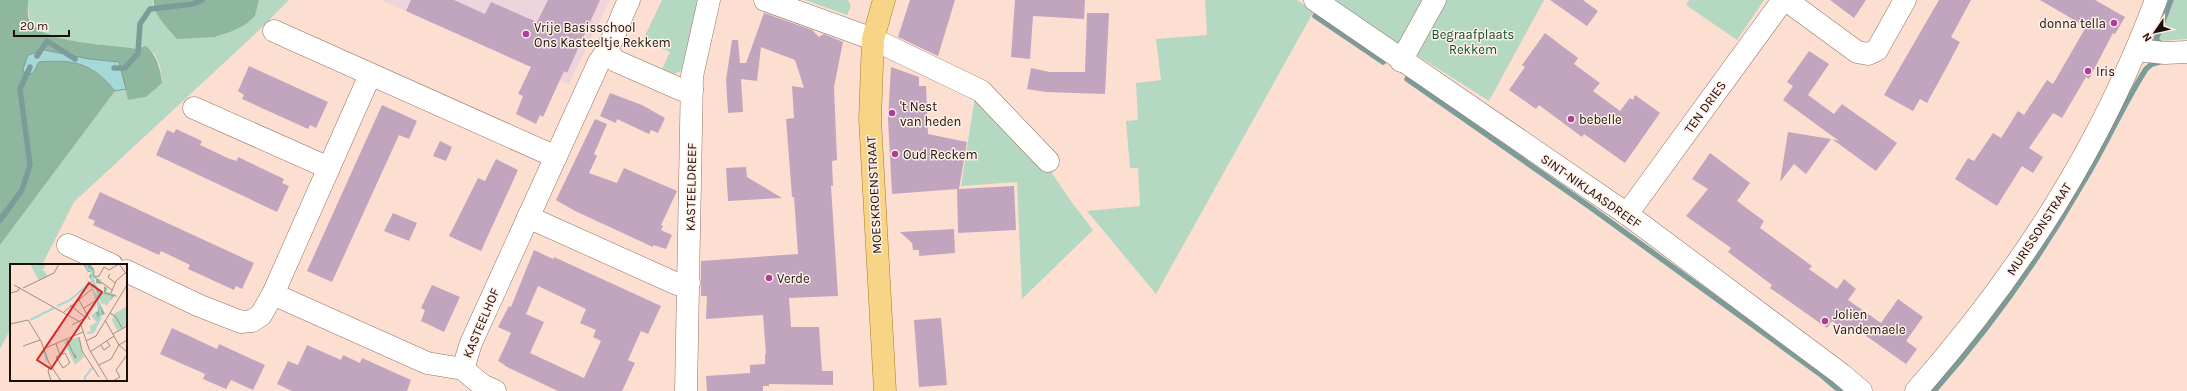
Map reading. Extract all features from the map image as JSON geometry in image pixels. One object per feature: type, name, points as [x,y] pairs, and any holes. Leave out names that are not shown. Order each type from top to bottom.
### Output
[{"type":"main road","name":"MOESKROENSTRAAT","points":[[884,0],[869,37],[870,119],[885,391]]},
{"type":"street","points":[[629,0],[611,39],[607,53],[616,61],[682,90],[692,90]]},
{"type":"street","name":"KASTEELDREEF","points":[[686,391],[692,76],[709,0]]},
{"type":"street","points":[[765,0],[869,37],[981,91],[1048,161]]},
{"type":"street","name":"SINT-NIKLAASDREEF","points":[[1314,0],[1401,61],[1627,214],[1841,374],[1860,391]]},
{"type":"street","points":[[1401,61],[1435,0]]},
{"type":"street","name":"TEN DRIES","points":[[1627,214],[1784,0],[1857,52],[1868,54],[1877,50],[1905,0]]},
{"type":"street","name":"MURISSONSTRAAT","points":[[1916,391],[1998,292],[2055,207],[2107,115],[2137,50],[2156,0]]},
{"type":"street","points":[[274,31],[556,157]]},
{"type":"street","points":[[2137,50],[2165,53],[2187,52]]},
{"type":"street","name":"KASTEELHOF","points":[[273,294],[427,363],[463,369],[471,343],[528,217],[599,62],[607,53]]},
{"type":"street","points":[[127,271],[200,306],[241,322],[252,321],[261,315],[273,294],[370,75]]},
{"type":"street","points":[[194,108],[329,168]]},
{"type":"street","points":[[528,217],[677,284],[688,283]]},
{"type":"street","points":[[68,244],[110,264]]},
{"type":"street","points":[[463,369],[482,385],[495,391]]},
{"type":"shaded area","name":"Vrije Basisschool Ons Kasteeltje Rekkem","points":[[381,0],[610,0],[569,84]]},
{"type":"green space","points":[[0,0],[28,0],[29,19],[35,27],[46,34],[77,42],[136,49],[146,46],[153,54],[157,62],[162,83],[146,97],[128,100],[119,62],[89,59],[44,50],[38,62],[62,61],[81,65],[98,74],[115,91],[0,245]]},
{"type":"green space","points":[[28,0],[154,0],[153,5],[177,38],[216,37],[233,31],[255,16],[259,0],[289,0],[254,35],[74,202],[43,264],[10,264],[10,330],[0,349],[0,245],[115,91],[126,89],[129,100],[146,97],[162,82],[160,66],[154,53],[56,38],[44,34],[36,29],[31,22],[28,12]]},
{"type":"green space","points":[[154,0],[259,0],[255,16],[246,24],[233,31],[215,37],[177,39],[158,16],[155,10]]},
{"type":"green space","points":[[662,0],[697,0],[687,68],[674,74],[662,69],[670,52],[643,40]]},
{"type":"green space","points":[[805,0],[848,0],[851,6],[847,15]]},
{"type":"green space","points":[[1205,0],[1297,0],[1314,11],[1156,294],[1087,211],[1140,206],[1138,168],[1130,168],[1126,121],[1138,120],[1136,83],[1161,80],[1156,39],[1207,35]]},
{"type":"green space","name":"Begraafplaats Rekkem","points":[[1330,0],[1544,0],[1489,101]]},
{"type":"green space","points":[[1689,0],[1764,0],[1737,40],[1686,5]]},
{"type":"green space","points":[[2174,0],[2187,0],[2187,39],[2159,41]]},
{"type":"green space","points":[[975,97],[1050,170],[1070,200],[1093,230],[1022,299],[1017,182],[961,186]]},
{"type":"water","points":[[44,50],[89,59],[119,62],[126,89],[115,91],[98,74],[82,65],[72,62],[39,62],[33,73],[25,75],[23,69],[28,55]]},
{"type":"building","name":"Vrije Basisschool Ons Kasteeltje Rekkem","points":[[411,0],[454,0],[485,14],[491,2],[537,22],[548,0],[600,0],[567,73],[564,71],[543,117],[540,115],[536,124],[516,114],[523,96],[518,94],[531,67],[406,11]]},
{"type":"building","points":[[910,0],[955,0],[938,56],[898,37]]},
{"type":"building","points":[[1015,0],[1085,0],[1084,19],[1033,16],[1030,59],[1011,57]]},
{"type":"building","points":[[1550,0],[1583,0],[1598,11],[1587,26]]},
{"type":"building","points":[[1830,0],[1866,0],[1854,18]]},
{"type":"building","points":[[1939,0],[1971,0],[1951,37],[1960,42],[1927,103],[1920,99],[1913,111],[1884,95]]},
{"type":"building","points":[[2040,0],[2095,0],[2125,17],[2115,34],[2113,33],[2089,79],[2086,77],[2062,118],[2053,113],[2029,148],[2043,157],[2033,173],[2022,166],[1997,206],[1955,179],[1968,158],[1974,161],[1993,133],[2001,138],[2018,111],[2024,115],[2047,80],[2053,84],[2086,27]]},
{"type":"building","points":[[764,13],[812,30],[819,37],[824,34],[843,42],[834,87],[837,160],[832,161],[833,186],[831,186],[838,296],[789,298],[791,327],[819,327],[822,371],[833,371],[833,385],[769,384],[769,386],[763,386],[763,391],[707,391],[706,376],[750,373],[750,365],[765,364],[766,354],[763,315],[706,319],[707,296],[701,296],[701,261],[798,254],[786,119],[794,118],[792,86],[804,88],[795,60],[761,47],[757,81],[741,79],[743,112],[728,113],[726,80],[732,40],[738,40],[740,63],[746,63]]},
{"type":"building","points":[[1087,13],[1109,13],[1105,94],[1046,92],[1027,89],[1031,68],[1050,72],[1085,72]]},
{"type":"building","points":[[1545,33],[1578,58],[1574,64],[1600,83],[1593,91],[1620,111],[1630,98],[1633,100],[1635,95],[1660,113],[1625,163],[1584,134],[1582,137],[1539,105],[1536,109],[1509,90],[1525,67],[1522,65]]},
{"type":"building","points":[[1809,51],[1829,64],[1808,95],[1834,114],[1842,104],[1897,143],[1876,171],[1832,139],[1839,141],[1783,100],[1793,86],[1787,82]]},
{"type":"building","points":[[249,66],[328,102],[316,128],[310,125],[308,129],[242,99],[244,95],[238,91]]},
{"type":"building","points":[[891,67],[919,77],[919,86],[926,86],[928,134],[967,142],[959,189],[1014,186],[1016,230],[958,233],[957,189],[892,194],[888,119]]},
{"type":"building","points":[[610,93],[642,105],[665,118],[658,133],[651,130],[649,134],[617,119],[616,123],[600,116]]},
{"type":"building","points":[[382,105],[417,121],[409,139],[399,135],[332,282],[307,271]]},
{"type":"building","points":[[595,119],[607,124],[594,154],[597,156],[589,173],[617,183],[624,168],[677,191],[661,225],[663,226],[661,230],[672,235],[666,249],[653,245],[653,247],[575,211],[556,200]]},
{"type":"building","points":[[176,129],[202,141],[200,145],[230,159],[237,161],[238,157],[284,179],[282,183],[289,186],[277,212],[156,155],[167,130],[174,133]]},
{"type":"building","points":[[1788,132],[1831,139],[1806,174],[1794,164],[1780,182]]},
{"type":"building","points":[[440,141],[452,147],[446,161],[433,156]]},
{"type":"building","points":[[1710,153],[1750,183],[1737,201],[1764,221],[1760,228],[1812,266],[1809,269],[1837,289],[1844,279],[1856,289],[1848,300],[1881,323],[1898,299],[1923,317],[1906,341],[1917,349],[1906,364],[1852,326],[1848,332],[1832,321],[1827,328],[1770,288],[1772,285],[1728,252],[1731,248],[1686,216],[1708,189],[1692,179]]},
{"type":"building","points":[[496,159],[518,170],[481,251],[449,236],[478,178],[485,181]]},
{"type":"building","points":[[746,167],[747,177],[782,198],[728,201],[726,168]]},
{"type":"building","points":[[100,192],[254,263],[242,289],[236,286],[234,290],[188,269],[190,265],[161,251],[159,255],[93,225],[95,221],[88,218]]},
{"type":"building","points":[[393,213],[417,223],[409,241],[384,231]]},
{"type":"building","points":[[954,229],[955,253],[919,256],[919,250],[913,250],[912,243],[900,232]]},
{"type":"building","points":[[534,250],[553,259],[554,257],[661,306],[648,334],[641,331],[628,360],[635,363],[622,391],[558,391],[505,366],[498,361],[511,333],[498,327],[509,306],[511,307]],"holes":[[[538,286],[586,309],[580,323],[596,330],[593,337],[601,341],[584,378],[530,353],[544,322],[526,314]]]},
{"type":"building","points":[[432,285],[460,297],[444,332],[421,321],[425,310],[421,308]]},
{"type":"building","points":[[941,318],[947,385],[919,387],[914,320]]},
{"type":"building","points":[[172,328],[217,349],[219,344],[265,365],[253,390],[231,380],[226,389],[203,379],[205,374],[160,354]]},
{"type":"building","points":[[307,345],[341,360],[343,355],[360,363],[362,358],[411,380],[407,391],[292,391],[277,384],[288,361],[298,365]]},
{"type":"waterway","points":[[114,68],[125,68],[138,53],[140,24],[150,9],[193,4],[202,0]]},
{"type":"waterway","points":[[2161,44],[2156,40],[2171,0]]},
{"type":"waterway","points":[[1315,16],[1383,62]]},
{"type":"waterway","points":[[37,56],[47,41],[75,59]]},
{"type":"waterway","points":[[1934,391],[1975,342],[2033,264],[2068,209],[2146,69],[2152,64],[2163,61]]},
{"type":"waterway","points":[[0,220],[22,190],[30,165],[20,89],[30,67]]},
{"type":"waterway","points":[[1407,79],[1590,207],[1820,374],[1840,391]]},
{"type":"place","name":"donna tella","points":[[2114,23]]},
{"type":"place","name":"Vrije Basisschool Ons Kasteeltje Rekkem","points":[[526,34]]},
{"type":"place","name":"Iris","points":[[2088,71]]},
{"type":"place","name":"'t Nest van heden","points":[[892,113]]},
{"type":"place","name":"bebelle","points":[[1571,119]]},
{"type":"place","name":"Oud Reckem","points":[[895,154]]},
{"type":"place","name":"Verde","points":[[769,278]]},
{"type":"place","name":"Jolien Vandemaele","points":[[1825,321]]}]
